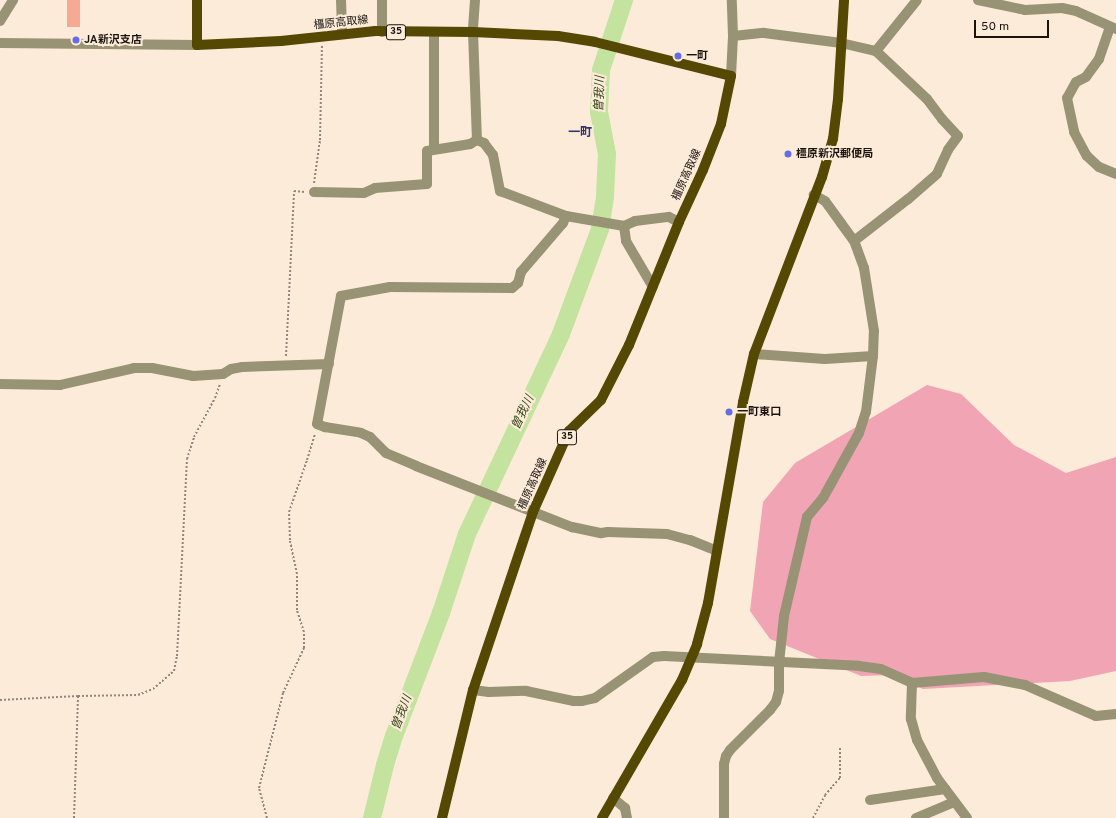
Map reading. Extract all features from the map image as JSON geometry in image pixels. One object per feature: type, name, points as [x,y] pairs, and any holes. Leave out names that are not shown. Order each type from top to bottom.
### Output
[{"type":"main road","points":[[197,0],[197,44]]},
{"type":"main road","points":[[602,818],[676,691],[692,659],[708,603],[743,402],[754,354],[814,195],[833,139],[838,99],[844,0]]},
{"type":"main road","name":"橿原高取線","points":[[197,44],[281,41],[342,34],[382,32],[473,32],[558,36],[595,42],[732,76],[722,124],[704,170],[679,222],[629,345],[601,400],[569,431],[533,512],[472,690],[442,818]]},
{"type":"street","points":[[0,21],[13,0]]},
{"type":"street","points":[[341,0],[342,34]]},
{"type":"street","points":[[382,0],[382,32]]},
{"type":"street","points":[[475,0],[473,32],[477,140]]},
{"type":"street","points":[[732,0],[732,76]]},
{"type":"street","points":[[876,51],[917,0]]},
{"type":"street","points":[[978,0],[1025,10],[1060,4],[1113,28],[1099,59],[1086,77],[1076,82],[1067,98],[1074,132],[1087,156],[1099,167],[1116,174]]},
{"type":"street","points":[[434,32],[434,149]]},
{"type":"street","points":[[733,36],[764,33],[841,43],[876,51],[927,99],[942,119],[958,136],[948,150],[937,174],[908,199],[854,241]]},
{"type":"street","points":[[0,43],[197,44]]},
{"type":"street","points":[[314,192],[364,193],[375,188],[427,184],[427,151],[470,144],[477,140]]},
{"type":"street","points":[[477,140],[484,144],[493,155],[500,191],[566,216],[622,226],[635,221],[669,218],[679,222]]},
{"type":"street","points":[[724,818],[724,764],[726,756],[776,702],[779,691],[784,616],[807,517],[823,498],[859,433],[866,412],[873,356],[874,331],[864,268],[854,241],[825,201],[814,195]]},
{"type":"street","points":[[566,216],[563,224],[521,272],[518,283],[512,288],[390,287],[341,296],[317,424],[325,427],[361,433],[370,437],[386,453],[572,527],[601,533],[667,534],[690,540],[717,551]]},
{"type":"street","points":[[622,226],[626,241],[653,287]]},
{"type":"street","points":[[754,354],[825,360],[873,356]]},
{"type":"street","points":[[0,384],[60,385],[134,368],[152,368],[193,376],[223,374],[231,369],[242,367],[286,367],[329,364]]},
{"type":"street","points":[[472,690],[490,692],[526,691],[573,701],[582,701],[595,698],[653,657],[664,656],[692,659],[859,666],[881,669],[912,683],[984,677],[1031,687],[1096,716],[1116,714]]},
{"type":"street","points":[[912,683],[911,719],[917,740],[937,778],[967,818]]},
{"type":"street","points":[[870,800],[946,789]]},
{"type":"street","points":[[613,798],[625,808],[627,818]]},
{"type":"street","points":[[916,818],[928,816],[954,802]]},
{"type":"path","points":[[286,367],[294,191],[314,192],[320,140],[322,36]]},
{"type":"path","points":[[0,700],[138,695],[153,689],[174,671],[177,656],[187,459],[194,437],[215,398],[223,374]]},
{"type":"path","points":[[267,818],[259,788],[283,693],[304,648],[304,632],[297,610],[297,574],[290,540],[289,512],[308,460],[317,424]]},
{"type":"path","points":[[74,818],[78,696]]},
{"type":"path","points":[[813,818],[826,795],[840,778],[840,746]]},
{"type":"shaded area","points":[[927,385],[961,394],[1014,445],[1066,473],[1116,457],[1116,671],[1070,681],[923,689],[894,675],[861,676],[770,639],[750,611],[763,502],[795,463]]},
{"type":"building","points":[[67,0],[80,0],[80,27],[67,27]]},
{"type":"waterway","name":"曽我川","points":[[372,818],[394,736],[441,613],[467,534],[561,334],[600,229],[605,196],[607,154],[599,112],[601,70],[624,0]]},
{"type":"place","name":"JA新沢支店","points":[[76,40]]},
{"type":"place","name":"一町","points":[[678,56]]},
{"type":"place","name":"橿原新沢郵便局","points":[[788,154]]},
{"type":"place","name":"一町東口","points":[[729,412]]},
{"type":"district","name":"一町","points":[[580,134]]}]
